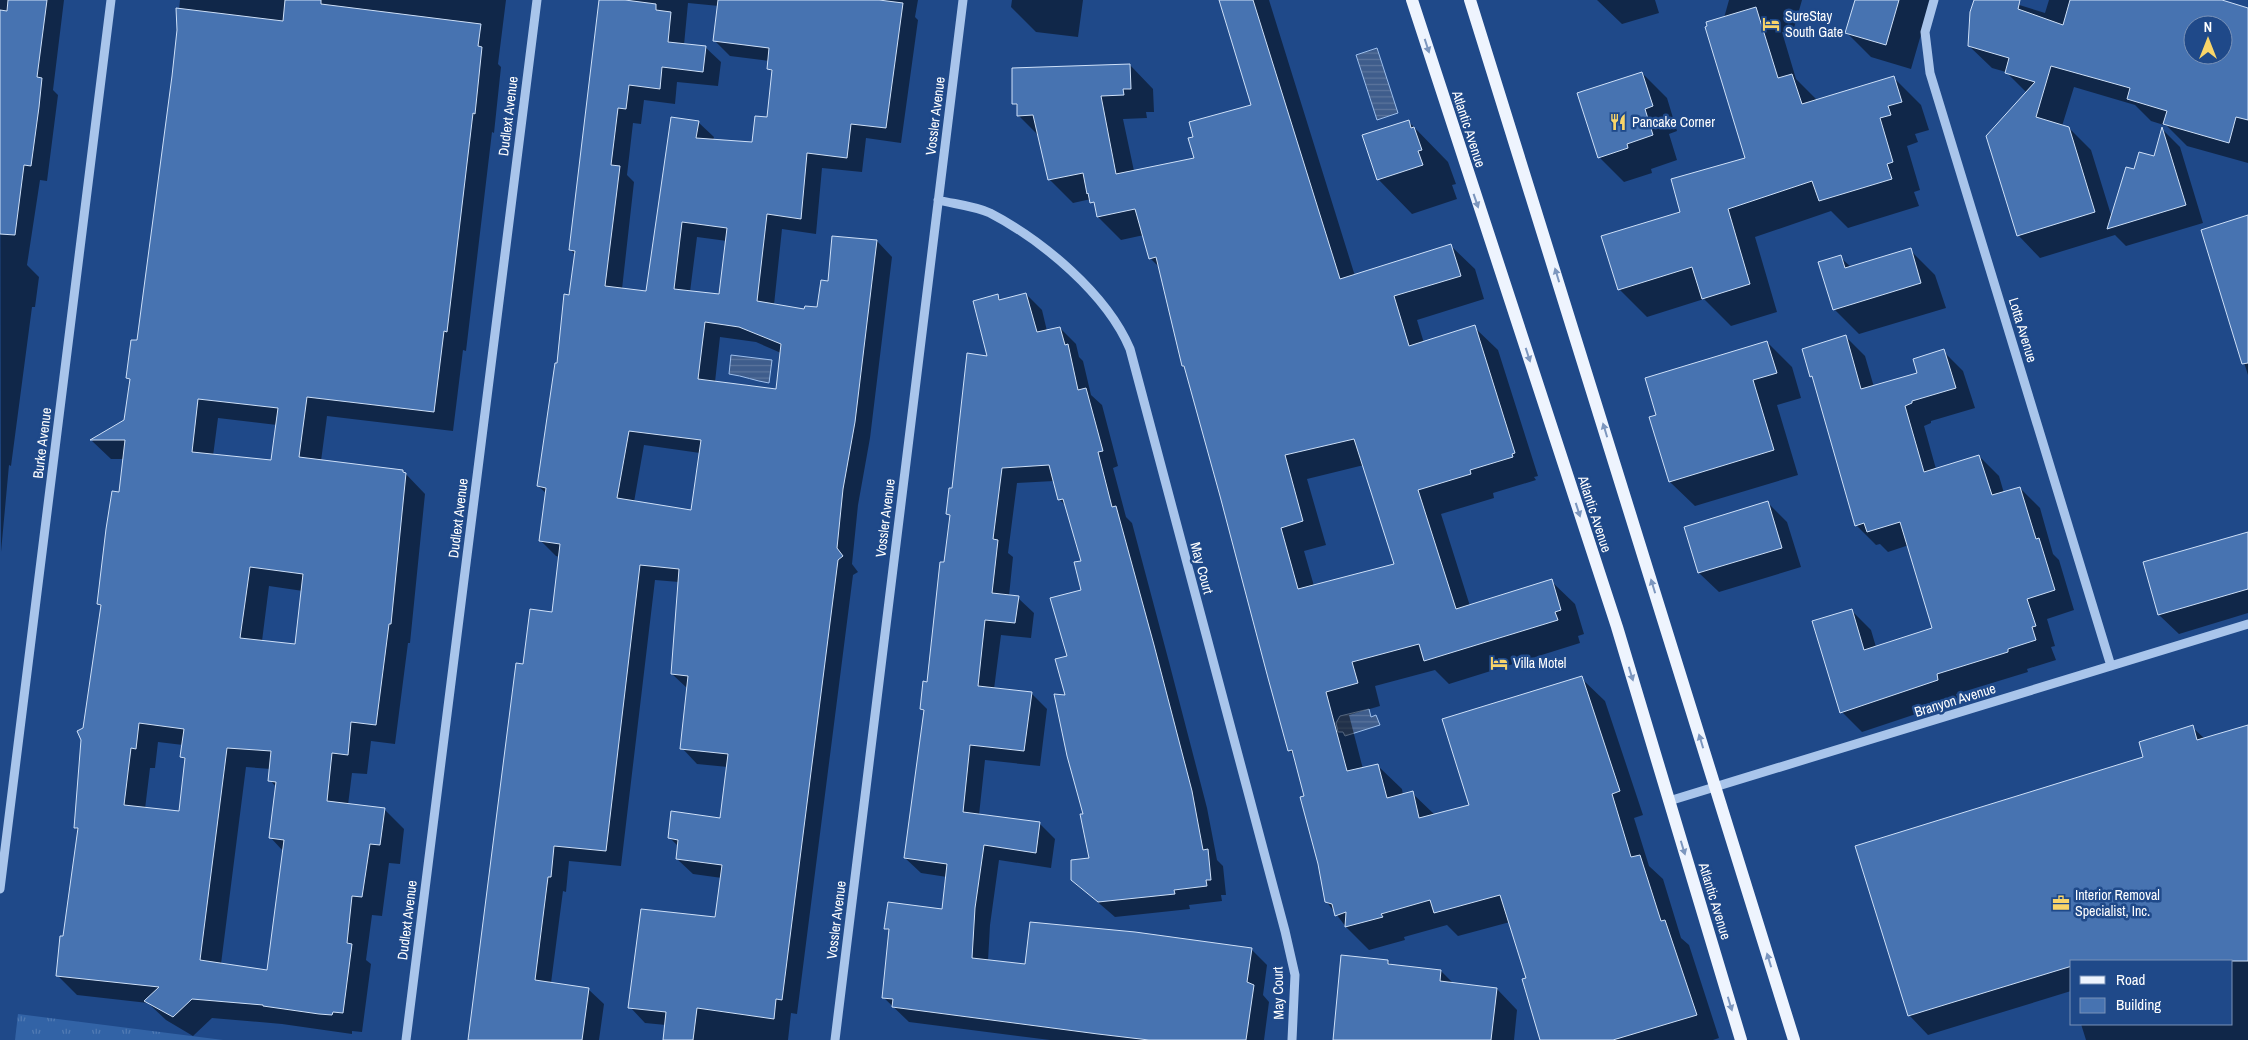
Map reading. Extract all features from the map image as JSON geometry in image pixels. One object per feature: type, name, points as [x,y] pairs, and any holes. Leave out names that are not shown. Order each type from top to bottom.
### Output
[{"type":"main road","name":"Atlantic Avenue","points":[[1412,0],[1616,627],[1741,1040]]},
{"type":"main road","points":[[1470,0],[1794,1040]]},
{"type":"street","name":"Burke Avenue","points":[[0,889],[111,0]]},
{"type":"street","name":"Dudlext Avenue","points":[[406,1040],[536,0]]},
{"type":"street","name":"Vossler Avenue","points":[[835,1040],[963,0]]},
{"type":"street","name":"Lotta Avenue","points":[[1934,0],[1926,32],[1930,73],[2111,666]]},
{"type":"street","name":"May Court","points":[[938,200],[988,212],[1023,234],[1060,261],[1094,294],[1123,333],[1130,349],[1285,930],[1295,975],[1292,1040]]},
{"type":"street","name":"Branyon Avenue","points":[[1670,802],[2248,624]]},
{"type":"green space","points":[[18,1014],[223,1040],[15,1040]]},
{"type":"shaded area","points":[[1377,48],[1398,113],[1377,120],[1356,55]]},
{"type":"shaded area","points":[[731,355],[772,360],[769,383],[729,374]]},
{"type":"shaded area","points":[[1369,709],[1371,717],[1376,715],[1380,725],[1345,736],[1343,732],[1338,732],[1336,723],[1340,716]]},
{"type":"building","points":[[8,0],[47,0],[37,77],[42,78],[31,166],[24,165],[15,235],[0,234],[0,10],[7,11]]},
{"type":"building","points":[[285,0],[321,0],[321,4],[481,24],[478,46],[482,47],[475,114],[473,113],[447,332],[444,331],[434,412],[307,397],[299,457],[403,470],[406,473],[391,624],[389,624],[376,725],[351,722],[348,755],[332,753],[327,801],[385,808],[380,845],[370,844],[362,897],[352,896],[347,943],[352,944],[343,1013],[333,1012],[332,1015],[319,1014],[263,1005],[192,999],[173,1017],[144,1001],[159,987],[56,976],[60,936],[63,936],[78,828],[74,828],[81,740],[77,731],[83,728],[101,605],[97,604],[106,529],[112,491],[119,492],[125,440],[90,440],[124,420],[130,379],[126,378],[131,340],[137,340],[172,76],[177,30],[176,8],[283,21]],"holes":[[[198,399],[278,408],[271,460],[192,452]],[[250,567],[303,574],[295,644],[240,638]],[[139,723],[184,729],[180,757],[185,758],[179,811],[124,805],[131,748],[136,749]],[[227,748],[271,751],[268,781],[276,782],[269,838],[284,840],[267,970],[200,960]]]},
{"type":"building","points":[[599,0],[625,0],[656,4],[656,10],[671,12],[668,42],[706,46],[703,72],[662,67],[660,89],[629,85],[626,109],[618,108],[611,165],[620,166],[605,286],[646,291],[671,117],[699,121],[696,138],[752,142],[755,116],[767,117],[772,70],[767,69],[769,48],[713,41],[718,0],[879,0],[903,3],[886,128],[851,124],[847,158],[807,153],[801,219],[767,214],[757,301],[804,309],[805,306],[817,307],[821,280],[828,281],[832,236],[877,240],[855,422],[843,489],[837,548],[843,556],[838,560],[782,1000],[776,999],[774,1019],[697,1008],[693,1040],[663,1040],[666,1012],[628,1008],[641,909],[715,917],[722,865],[676,859],[678,840],[668,838],[671,811],[720,818],[728,754],[680,749],[688,676],[671,674],[679,569],[640,565],[606,851],[554,846],[551,877],[548,877],[535,980],[589,988],[582,1040],[468,1040],[516,663],[523,664],[530,609],[552,612],[560,544],[539,541],[546,488],[537,486],[555,363],[557,363],[564,294],[569,295],[575,251],[569,250]],"holes":[[[682,222],[727,228],[719,294],[674,289]],[[705,322],[739,327],[781,344],[776,389],[698,379]],[[629,431],[701,440],[691,510],[617,498]]]},
{"type":"building","points":[[1219,0],[1253,0],[1340,279],[1451,244],[1461,276],[1394,296],[1409,346],[1475,325],[1515,453],[1512,454],[1513,457],[1470,470],[1471,474],[1418,490],[1456,609],[1552,579],[1561,610],[1555,612],[1558,620],[1424,661],[1419,644],[1352,662],[1358,683],[1326,692],[1347,771],[1378,764],[1387,798],[1413,791],[1419,818],[1469,805],[1442,719],[1582,676],[1620,791],[1612,794],[1631,857],[1640,855],[1661,921],[1665,920],[1697,1015],[1613,1040],[1540,1040],[1522,979],[1526,978],[1500,895],[1434,913],[1430,900],[1381,914],[1383,917],[1345,927],[1346,912],[1335,916],[1332,904],[1325,902],[1318,864],[1300,797],[1304,796],[1292,750],[1288,751],[1220,496],[1184,366],[1182,366],[1156,257],[1149,259],[1135,209],[1097,217],[1094,202],[1090,203],[1087,194],[1083,173],[1048,180],[1033,115],[1017,116],[1017,104],[1012,104],[1012,68],[1130,64],[1131,89],[1123,89],[1124,95],[1101,96],[1116,174],[1194,158],[1188,138],[1193,137],[1189,122],[1251,105]],"holes":[[[1354,439],[1394,564],[1298,589],[1281,528],[1303,521],[1285,455]]]},
{"type":"building","points":[[1855,0],[1899,0],[1886,45],[1845,33]]},
{"type":"building","points":[[1974,0],[2020,0],[2018,9],[2063,25],[2070,0],[2222,0],[2248,8],[2248,120],[2236,117],[2229,143],[2163,124],[2167,111],[2127,99],[2130,88],[2051,66],[2036,117],[2069,127],[2095,212],[2017,236],[1986,136],[2035,82],[2005,73],[2009,58],[1968,46],[1970,12]]},
{"type":"building","points":[[1756,7],[1778,78],[1792,74],[1802,104],[1894,76],[1902,102],[1888,106],[1891,115],[1880,118],[1893,162],[1887,164],[1892,179],[1819,201],[1812,181],[1728,209],[1750,284],[1702,299],[1692,267],[1618,290],[1601,236],[1680,212],[1671,179],[1745,158],[1705,27],[1707,26],[1706,22]]},
{"type":"building","name":"Pancake Corner","points":[[1642,72],[1653,106],[1645,109],[1653,135],[1627,144],[1628,148],[1598,158],[1577,93]]},
{"type":"building","points":[[1409,120],[1411,128],[1414,127],[1422,150],[1418,151],[1423,165],[1377,180],[1362,135]]},
{"type":"building","points":[[2162,127],[2186,205],[2107,229],[2126,167],[2134,169],[2139,152],[2154,156]]},
{"type":"building","points":[[2248,215],[2248,363],[2242,364],[2201,230]]},
{"type":"building","points":[[1911,248],[1921,283],[1833,310],[1818,262],[1841,255],[1845,268]]},
{"type":"building","points":[[1026,293],[1037,332],[1060,327],[1065,345],[1068,344],[1078,390],[1086,388],[1103,451],[1098,452],[1112,507],[1116,506],[1154,645],[1192,791],[1203,850],[1208,849],[1211,880],[1206,880],[1207,886],[1174,890],[1175,894],[1098,902],[1071,880],[1071,860],[1089,858],[1080,814],[1083,814],[1067,756],[1054,694],[1065,695],[1055,659],[1067,656],[1050,598],[1081,590],[1074,562],[1081,561],[1063,499],[1058,500],[1049,465],[1002,468],[993,539],[998,540],[992,593],[1019,596],[1015,623],[985,620],[978,686],[1032,692],[1024,751],[970,745],[963,812],[1040,822],[1036,853],[984,845],[975,908],[972,958],[1025,964],[1030,922],[1135,932],[1252,948],[1247,982],[1254,985],[1246,1040],[1149,1040],[892,1007],[893,999],[882,998],[889,929],[884,929],[888,902],[942,909],[947,864],[904,858],[924,710],[920,709],[923,681],[927,682],[940,562],[944,562],[950,515],[946,514],[949,488],[952,488],[967,353],[987,356],[973,301],[998,294],[999,300]]},
{"type":"building","points":[[1846,335],[1861,389],[1917,373],[1913,359],[1944,349],[1956,388],[1912,401],[1912,403],[1905,406],[1924,472],[1979,455],[1992,495],[2020,487],[2036,539],[2039,538],[2055,590],[2027,599],[2036,626],[2032,627],[2036,640],[2008,649],[2008,652],[1937,674],[1938,680],[1840,713],[1812,621],[1852,609],[1864,650],[1932,628],[1900,522],[1867,532],[1864,523],[1855,526],[1812,376],[1810,377],[1802,349]]},
{"type":"building","points":[[1767,341],[1777,373],[1753,380],[1774,450],[1669,482],[1649,417],[1656,415],[1645,378]]},
{"type":"building","points":[[1768,501],[1782,548],[1698,573],[1684,527]]},
{"type":"building","points":[[2248,532],[2248,589],[2158,615],[2143,562]]},
{"type":"building","name":"Interior Removal Specialist, Inc.","points":[[2193,725],[2197,740],[2248,725],[2248,961],[2070,960],[2070,967],[1908,1016],[1855,846],[2143,757],[2139,742]]},
{"type":"building","points":[[1341,955],[1388,960],[1388,964],[1441,970],[1440,981],[1497,988],[1491,1040],[1333,1040]]},
{"type":"place","name":"SureStay South Gate","points":[[1771,24]]},
{"type":"place","name":"Pancake Corner","points":[[1618,122]]},
{"type":"place","name":"Villa Motel","points":[[1499,663]]},
{"type":"place","name":"Interior Removal Specialist, Inc.","points":[[2061,903]]}]
